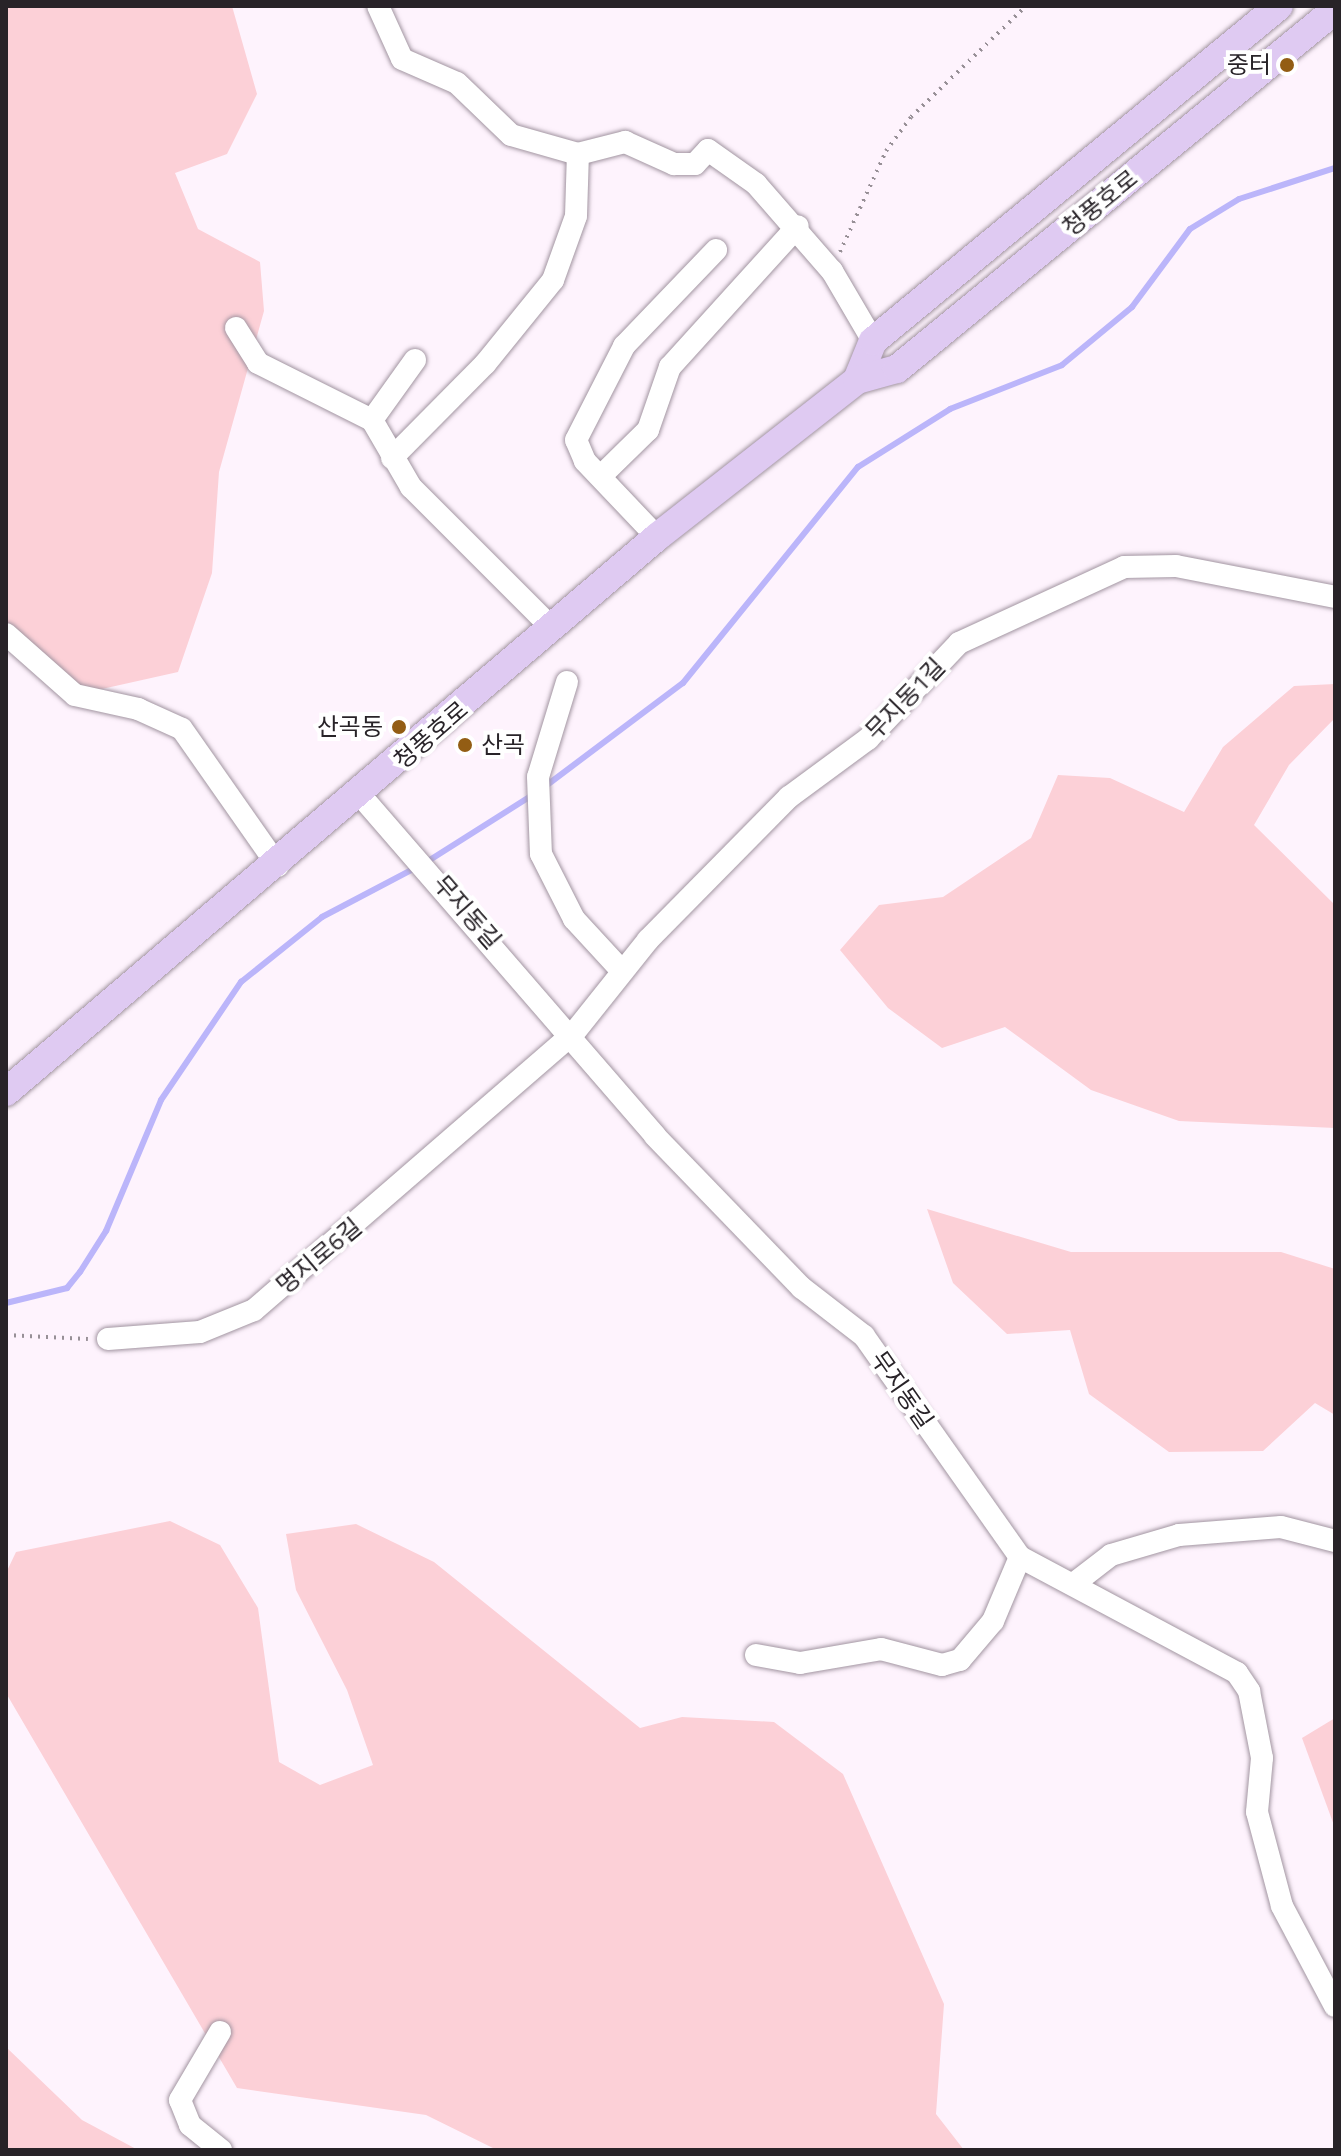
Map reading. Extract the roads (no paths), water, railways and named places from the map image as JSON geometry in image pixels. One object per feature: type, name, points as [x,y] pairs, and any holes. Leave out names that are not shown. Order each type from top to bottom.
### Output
[{"type":"main road","name":"청풍호로","points":[[857,380],[873,341],[1279,6]]},
{"type":"main road","name":"청풍호로","points":[[6,1092],[361,796],[657,537],[857,380],[897,369],[1335,10]]},
{"type":"street","points":[[378,6],[402,59],[457,83],[511,135],[578,154],[625,142],[674,164],[695,164],[708,150],[798,226],[832,271],[873,341]]},
{"type":"street","points":[[392,458],[493,355],[553,280],[576,216],[578,154]]},
{"type":"street","points":[[603,474],[648,430],[670,367],[798,226]]},
{"type":"street","points":[[657,537],[603,474],[575,447],[595,392],[633,335],[716,250]]},
{"type":"street","points":[[236,328],[258,363],[372,420],[392,458],[552,628]]},
{"type":"street","points":[[372,420],[415,360]]},
{"type":"street","name":"무지동1길","points":[[573,1034],[622,971],[789,797],[868,739],[959,643],[1008,616],[1124,567],[1176,566],[1335,597]]},
{"type":"street","points":[[6,634],[75,695],[138,709],[182,729],[278,866]]},
{"type":"street","points":[[567,682],[538,777],[549,881],[622,971]]},
{"type":"street","name":"무지동길","points":[[361,796],[412,849],[573,1034],[676,1158],[802,1288],[864,1336],[1020,1557]]},
{"type":"street","name":"명지로6길","points":[[108,1339],[200,1332],[254,1310],[573,1034]]},
{"type":"street","points":[[1076,1582],[1111,1555],[1179,1535],[1281,1527],[1335,1541]]},
{"type":"street","points":[[756,1655],[800,1663],[881,1649],[942,1665],[960,1660],[993,1621],[1020,1557],[1076,1582],[1237,1673],[1249,1691],[1262,1758],[1257,1812],[1282,1906],[1335,2006]]},
{"type":"street","points":[[220,2032],[180,2100],[190,2125],[221,2150]]},
{"type":"waterway","points":[[543,788],[683,683],[858,467],[950,409],[1062,365],[1132,307],[1190,229],[1239,199],[1335,168]]},
{"type":"waterway","points":[[425,863],[534,794]]},
{"type":"waterway","points":[[6,1303],[67,1288],[80,1272],[106,1231],[161,1100],[241,982],[322,917],[415,868]]},
{"type":"place","name":"중터","points":[[1287,65]]},
{"type":"place","name":"산곡동","points":[[399,727]]},
{"type":"place","name":"산곡","points":[[465,745]]}]
